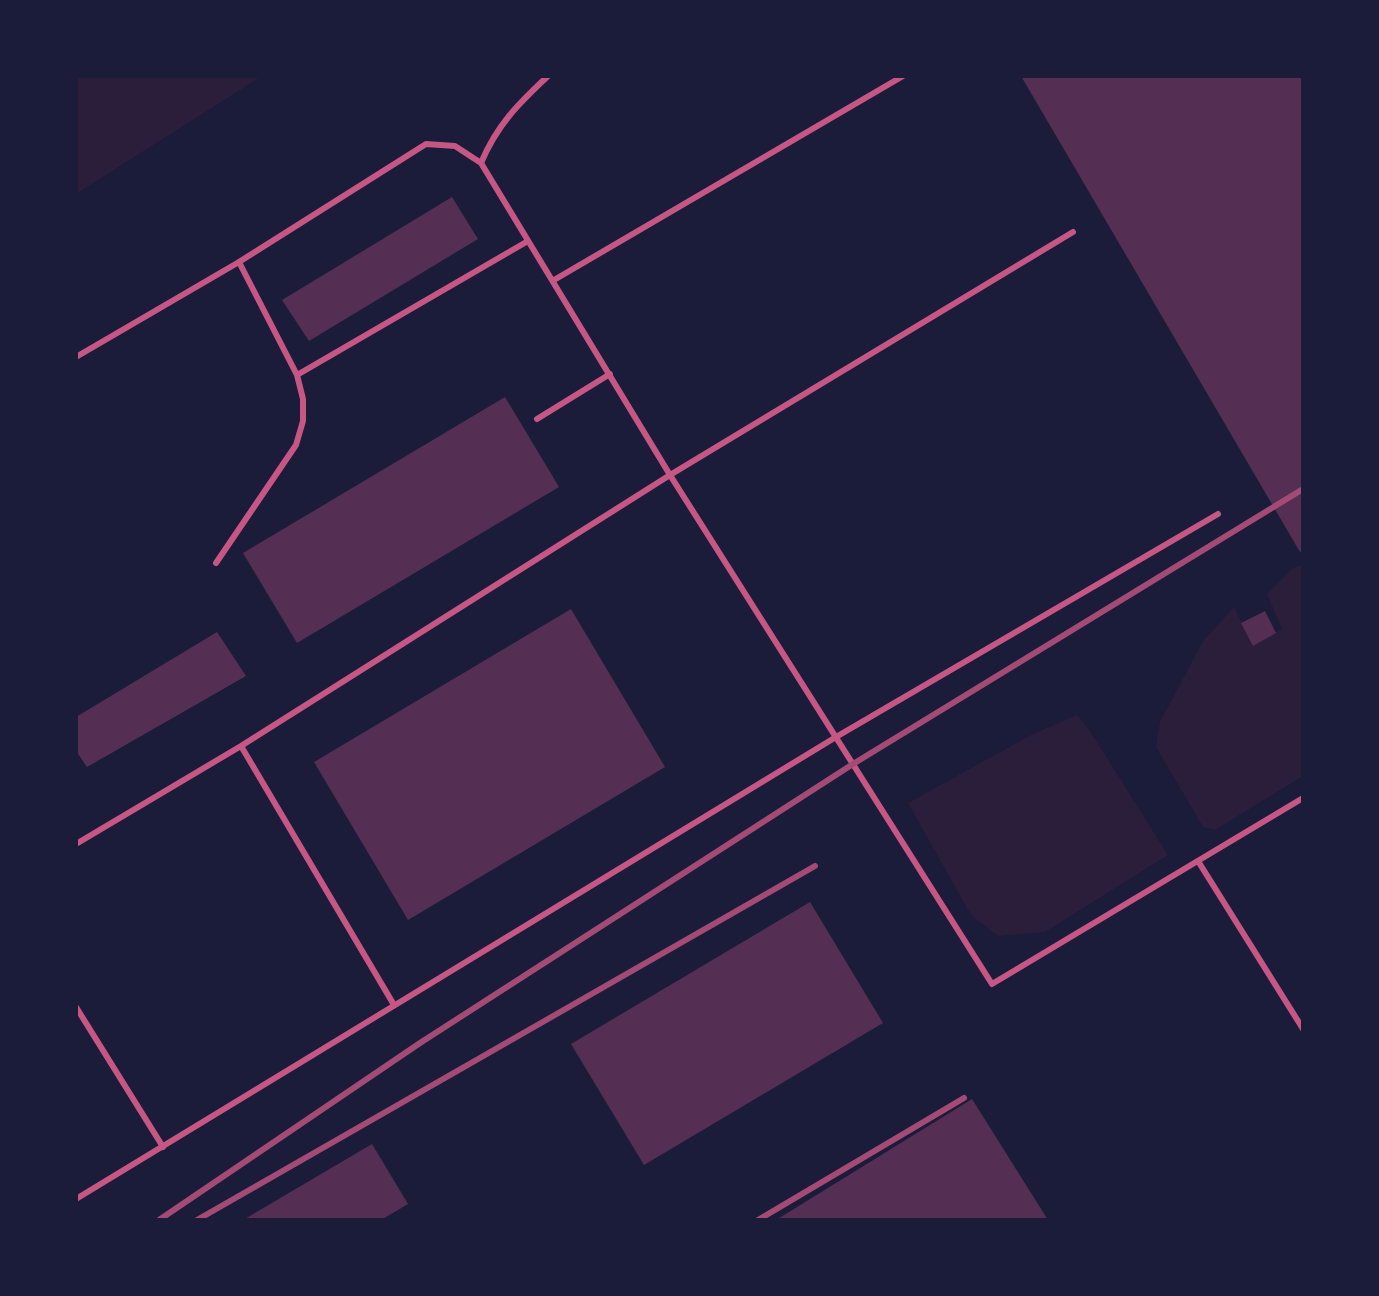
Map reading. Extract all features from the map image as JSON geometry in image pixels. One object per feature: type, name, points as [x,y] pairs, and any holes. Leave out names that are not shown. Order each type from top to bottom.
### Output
[{"type":"lane","points":[[481,163],[492,136],[548,76]]},
{"type":"lane","points":[[554,280],[903,76]]},
{"type":"lane","points":[[76,357],[239,262],[426,144],[455,146],[481,163],[670,475],[992,984],[1303,798]]},
{"type":"lane","points":[[76,844],[241,746],[670,475],[1073,232]]},
{"type":"lane","points":[[297,375],[528,241]]},
{"type":"lane","points":[[216,563],[296,445],[303,421],[303,399],[297,375],[239,262]]},
{"type":"lane","points":[[537,419],[610,374]]},
{"type":"lane","points":[[76,1199],[836,737],[1218,514]]},
{"type":"lane","points":[[241,746],[394,1005]]},
{"type":"lane","points":[[1198,861],[1303,1029]]},
{"type":"lane","points":[[76,1007],[163,1147]]},
{"type":"shaded area","points":[[76,76],[262,76],[76,194]]},
{"type":"shaded area","points":[[1303,565],[1303,776],[1215,830],[1203,827],[1156,747],[1160,722],[1203,641],[1234,607],[1253,645],[1282,629],[1267,594],[1293,568]]},
{"type":"shaded area","points":[[1077,715],[1168,855],[1045,932],[998,936],[971,915],[908,803],[1031,735]]},
{"type":"building","points":[[1021,76],[1303,76],[1303,550],[1300,552]]},
{"type":"building","points":[[452,197],[478,239],[309,341],[282,300]]},
{"type":"building","points":[[505,397],[559,487],[297,643],[243,553]]},
{"type":"building","points":[[571,609],[665,767],[408,920],[314,762]]},
{"type":"building","points":[[1265,611],[1276,633],[1253,646],[1241,623]]},
{"type":"building","points":[[217,632],[246,676],[87,767],[76,751],[76,717]]},
{"type":"building","points":[[810,902],[883,1023],[644,1165],[571,1044]]},
{"type":"building","points":[[972,1099],[1048,1220],[776,1220]]},
{"type":"building","points":[[372,1144],[408,1204],[381,1220],[243,1220]]},
{"type":"railway","points":[[159,1220],[420,1043],[853,764],[1303,489]]},
{"type":"railway","points":[[197,1220],[815,866]]},
{"type":"railway","points":[[758,1220],[964,1098]]}]
